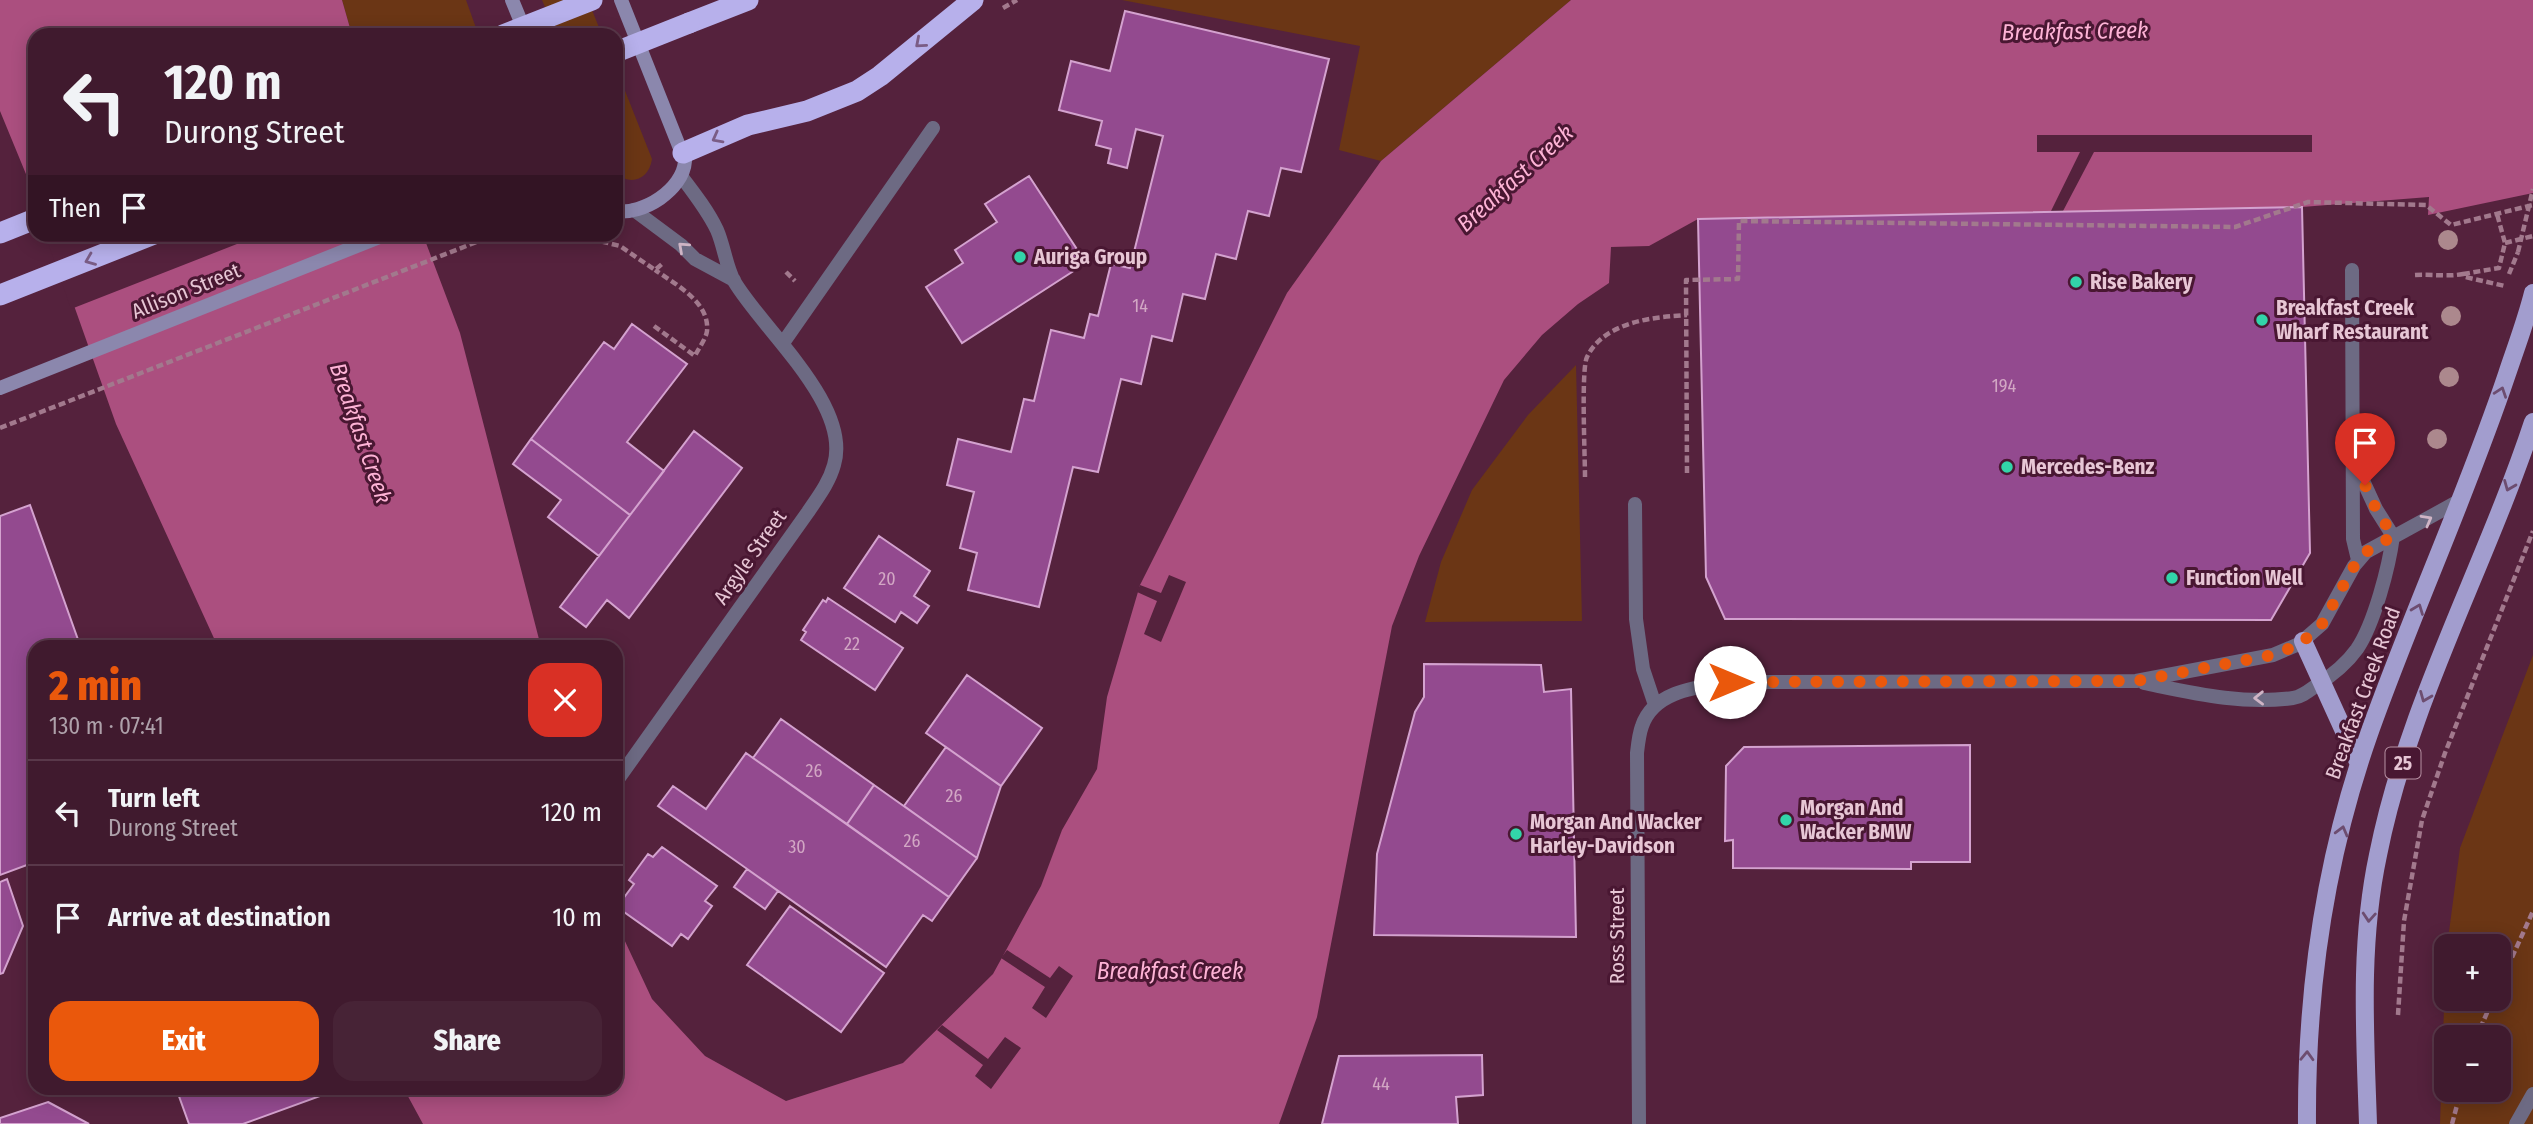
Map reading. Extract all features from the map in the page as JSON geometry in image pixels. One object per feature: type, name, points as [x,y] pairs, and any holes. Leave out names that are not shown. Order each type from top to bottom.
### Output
[{"type":"highway","points":[[521,28],[592,0]]},
{"type":"highway","points":[[623,49],[748,0]]},
{"type":"highway","points":[[683,153],[748,125],[807,111],[857,91],[880,76],[973,0]]},
{"type":"highway","points":[[0,233],[28,222]]},
{"type":"highway","points":[[0,295],[134,242]]},
{"type":"main road","name":"Breakfast Creek Road","points":[[2307,1124],[2309,1017],[2317,952],[2332,866],[2359,764],[2480,452],[2533,293]]},
{"type":"main road","name":"25","points":[[2368,1124],[2364,982],[2377,855],[2420,708],[2533,422]]},
{"type":"main road","points":[[2303,641],[2359,764]]},
{"type":"street","points":[[512,0],[523,28]]},
{"type":"street","points":[[621,0],[683,153],[684,172],[668,192],[634,210],[623,211]]},
{"type":"street","points":[[783,343],[933,128]]},
{"type":"street","name":"Argyle Street","points":[[623,772],[814,503],[835,463],[836,439],[830,416],[783,343],[734,280],[716,229],[681,176]]},
{"type":"street","name":"Argyle Street","points":[[634,210],[681,245],[695,259],[734,280]]},
{"type":"street","name":"Allison Street","points":[[0,387],[367,242]]},
{"type":"street","points":[[2352,270],[2353,539],[2358,559]]},
{"type":"street","points":[[2136,681],[2221,699],[2296,698],[2322,682],[2357,649],[2390,558],[2393,536],[2376,509],[2354,461]]},
{"type":"street","points":[[1635,504],[1636,619],[1643,669],[1655,705],[1687,688],[1730,682],[2136,681],[2273,655],[2303,641],[2322,624],[2358,559],[2366,552],[2459,501]]},
{"type":"street","name":"Ross Street","points":[[1639,1124],[1637,753],[1642,724],[1655,705]]},
{"type":"street","points":[[2516,1124],[2533,1094]]},
{"type":"path","points":[[2518,252],[2533,189]]},
{"type":"path","points":[[1687,473],[1686,280],[1738,279],[1739,221],[2235,227],[2308,202],[2426,205],[2451,225],[2533,205]]},
{"type":"path","points":[[2415,275],[2432,274],[2444,277],[2499,268],[2505,243],[2497,214]]},
{"type":"path","points":[[2505,243],[2533,236]]},
{"type":"path","points":[[0,428],[475,242]]},
{"type":"path","points":[[604,242],[621,246],[691,295],[704,313],[707,332],[695,356],[654,326]]},
{"type":"path","points":[[655,270],[664,262]]},
{"type":"path","points":[[2463,274],[2465,277],[2505,286]]},
{"type":"path","points":[[1585,477],[1585,359],[1599,339],[1626,326],[1657,317],[1687,315]]},
{"type":"path","points":[[2398,1020],[2404,921],[2422,820],[2445,753],[2533,531]]},
{"type":"path","points":[[2511,960],[2533,911]]},
{"type":"path","points":[[2452,1124],[2458,1102]]},
{"type":"shaded area","points":[[342,0],[466,0],[476,28],[350,28]]},
{"type":"shaded area","points":[[542,0],[588,0],[599,28],[554,28]]},
{"type":"shaded area","points":[[1122,0],[1571,0],[1381,161],[1339,150],[1360,46]]},
{"type":"shaded area","points":[[623,86],[652,159],[644,176],[628,180],[623,178]]},
{"type":"shaded area","points":[[1576,365],[1582,621],[1425,622],[1441,562],[1472,490],[1528,415]]},
{"type":"shaded area","points":[[2533,655],[2533,1124],[2440,1124],[2441,1102],[2511,1102],[2511,1025],[2443,1025],[2444,1011],[2511,1011],[2511,934],[2449,934],[2460,848]]},
{"type":"water","points":[[0,0],[342,0],[350,28],[28,28],[28,179],[0,111]]},
{"type":"water","name":"Breakfast Creek","points":[[1571,0],[2533,0],[2533,193],[2428,215],[2429,197],[2302,207],[1698,219],[1649,246],[1611,247],[1609,283],[1578,304],[1542,335],[1504,380],[1419,556],[1392,626],[1317,1017],[1279,1124],[423,1124],[407,1095],[623,1095],[623,937],[652,999],[705,1056],[786,1101],[903,1063],[993,974],[1041,886],[1062,830],[1097,769],[1107,697],[1140,585],[1287,293],[1381,161]]},
{"type":"water","name":"Breakfast Creek","points":[[51,242],[426,242],[460,333],[539,640],[215,640],[116,424]]},
{"type":"pier","points":[[2037,135],[2312,135],[2312,152],[2094,152],[2063,211],[2051,211],[2080,152],[2037,152]]},
{"type":"pier","points":[[48,242],[242,242],[71,309]]},
{"type":"pier","points":[[1169,575],[1186,582],[1161,642],[1144,634],[1157,601],[1137,592],[1140,585],[1161,593]]},
{"type":"pier","points":[[1007,950],[1050,978],[1059,966],[1073,976],[1046,1018],[1032,1008],[1045,987],[1001,958]]},
{"type":"pier","points":[[942,1025],[988,1059],[1005,1037],[1021,1048],[991,1089],[975,1076],[983,1065],[937,1030]]},
{"type":"building","points":[[1125,11],[1329,59],[1301,172],[1281,168],[1269,216],[1248,211],[1236,259],[1216,254],[1205,299],[1183,294],[1172,341],[1152,336],[1141,384],[1121,379],[1098,472],[1073,467],[1039,607],[968,590],[977,553],[960,548],[974,492],[947,485],[958,439],[1011,452],[1024,399],[1034,401],[1051,330],[1084,338],[1090,314],[1098,316],[1111,264],[1130,268],[1163,136],[1136,129],[1127,168],[1108,163],[1111,149],[1096,145],[1102,121],[1059,110],[1071,61],[1110,71]]},
{"type":"building","name":"Auriga Group","points":[[1029,176],[1086,263],[962,343],[926,287],[963,263],[955,250],[997,222],[985,204]]},
{"type":"building","points":[[2302,207],[2310,553],[2271,620],[1725,619],[1706,577],[1698,219]]},
{"type":"building","points":[[632,324],[687,364],[627,442],[664,471],[630,515],[531,439],[604,342],[614,349]]},
{"type":"building","points":[[694,431],[742,468],[629,618],[607,600],[586,627],[560,607]]},
{"type":"building","points":[[531,439],[630,515],[599,556],[548,517],[561,500],[513,464]]},
{"type":"building","points":[[30,505],[78,640],[28,640],[28,865],[0,875],[0,516]]},
{"type":"building","points":[[879,536],[930,571],[914,596],[929,606],[917,623],[901,612],[895,622],[844,588]]},
{"type":"building","points":[[828,598],[903,648],[875,690],[801,640],[806,632],[803,630],[823,600],[826,602]]},
{"type":"building","points":[[1424,664],[1541,665],[1544,692],[1571,689],[1576,937],[1374,935],[1377,854],[1415,712],[1424,697]]},
{"type":"building","points":[[967,675],[1042,728],[1001,786],[926,733]]},
{"type":"building","points":[[781,719],[874,785],[847,824],[753,758]]},
{"type":"building","points":[[1970,745],[1970,862],[1911,862],[1911,869],[1733,868],[1733,840],[1725,841],[1726,766],[1744,747]]},
{"type":"building","points":[[946,747],[1001,786],[977,858],[904,806]]},
{"type":"building","points":[[746,753],[949,897],[932,921],[923,915],[886,967],[658,806],[673,786],[706,809]]},
{"type":"building","points":[[874,785],[977,858],[949,897],[847,824]]},
{"type":"building","points":[[662,847],[717,886],[705,901],[712,906],[688,939],[681,934],[672,946],[623,911],[623,899],[634,884],[629,880],[648,854],[653,857]]},
{"type":"building","points":[[747,869],[778,891],[765,909],[734,887]]},
{"type":"building","points":[[7,879],[23,926],[3,973],[0,974],[0,882]]},
{"type":"building","points":[[790,906],[884,973],[841,1032],[747,965]]},
{"type":"building","points":[[1482,1055],[1483,1095],[1456,1097],[1458,1124],[1322,1124],[1339,1056]]},
{"type":"building","points":[[179,1095],[323,1095],[243,1124],[189,1124]]},
{"type":"building","points":[[48,1102],[89,1124],[0,1124],[0,1118]]},
{"type":"place","name":"Auriga Group","points":[[1020,257]]},
{"type":"place","name":"Rise Bakery","points":[[2076,282]]},
{"type":"place","name":"Breakfast Creek Wharf Restaurant","points":[[2262,320]]},
{"type":"place","name":"Mercedes-Benz","points":[[2007,467]]},
{"type":"place","name":"Function Well","points":[[2172,578]]},
{"type":"place","name":"Morgan And Wacker BMW","points":[[1786,820]]},
{"type":"place","name":"Morgan And Wacker Harley-Davidson","points":[[1516,834]]},
{"type":"route","points":[[1730,682],[2136,681],[2273,655],[2291,649],[2310,636],[2331,610],[2358,559],[2393,536],[2365,485]]}]
